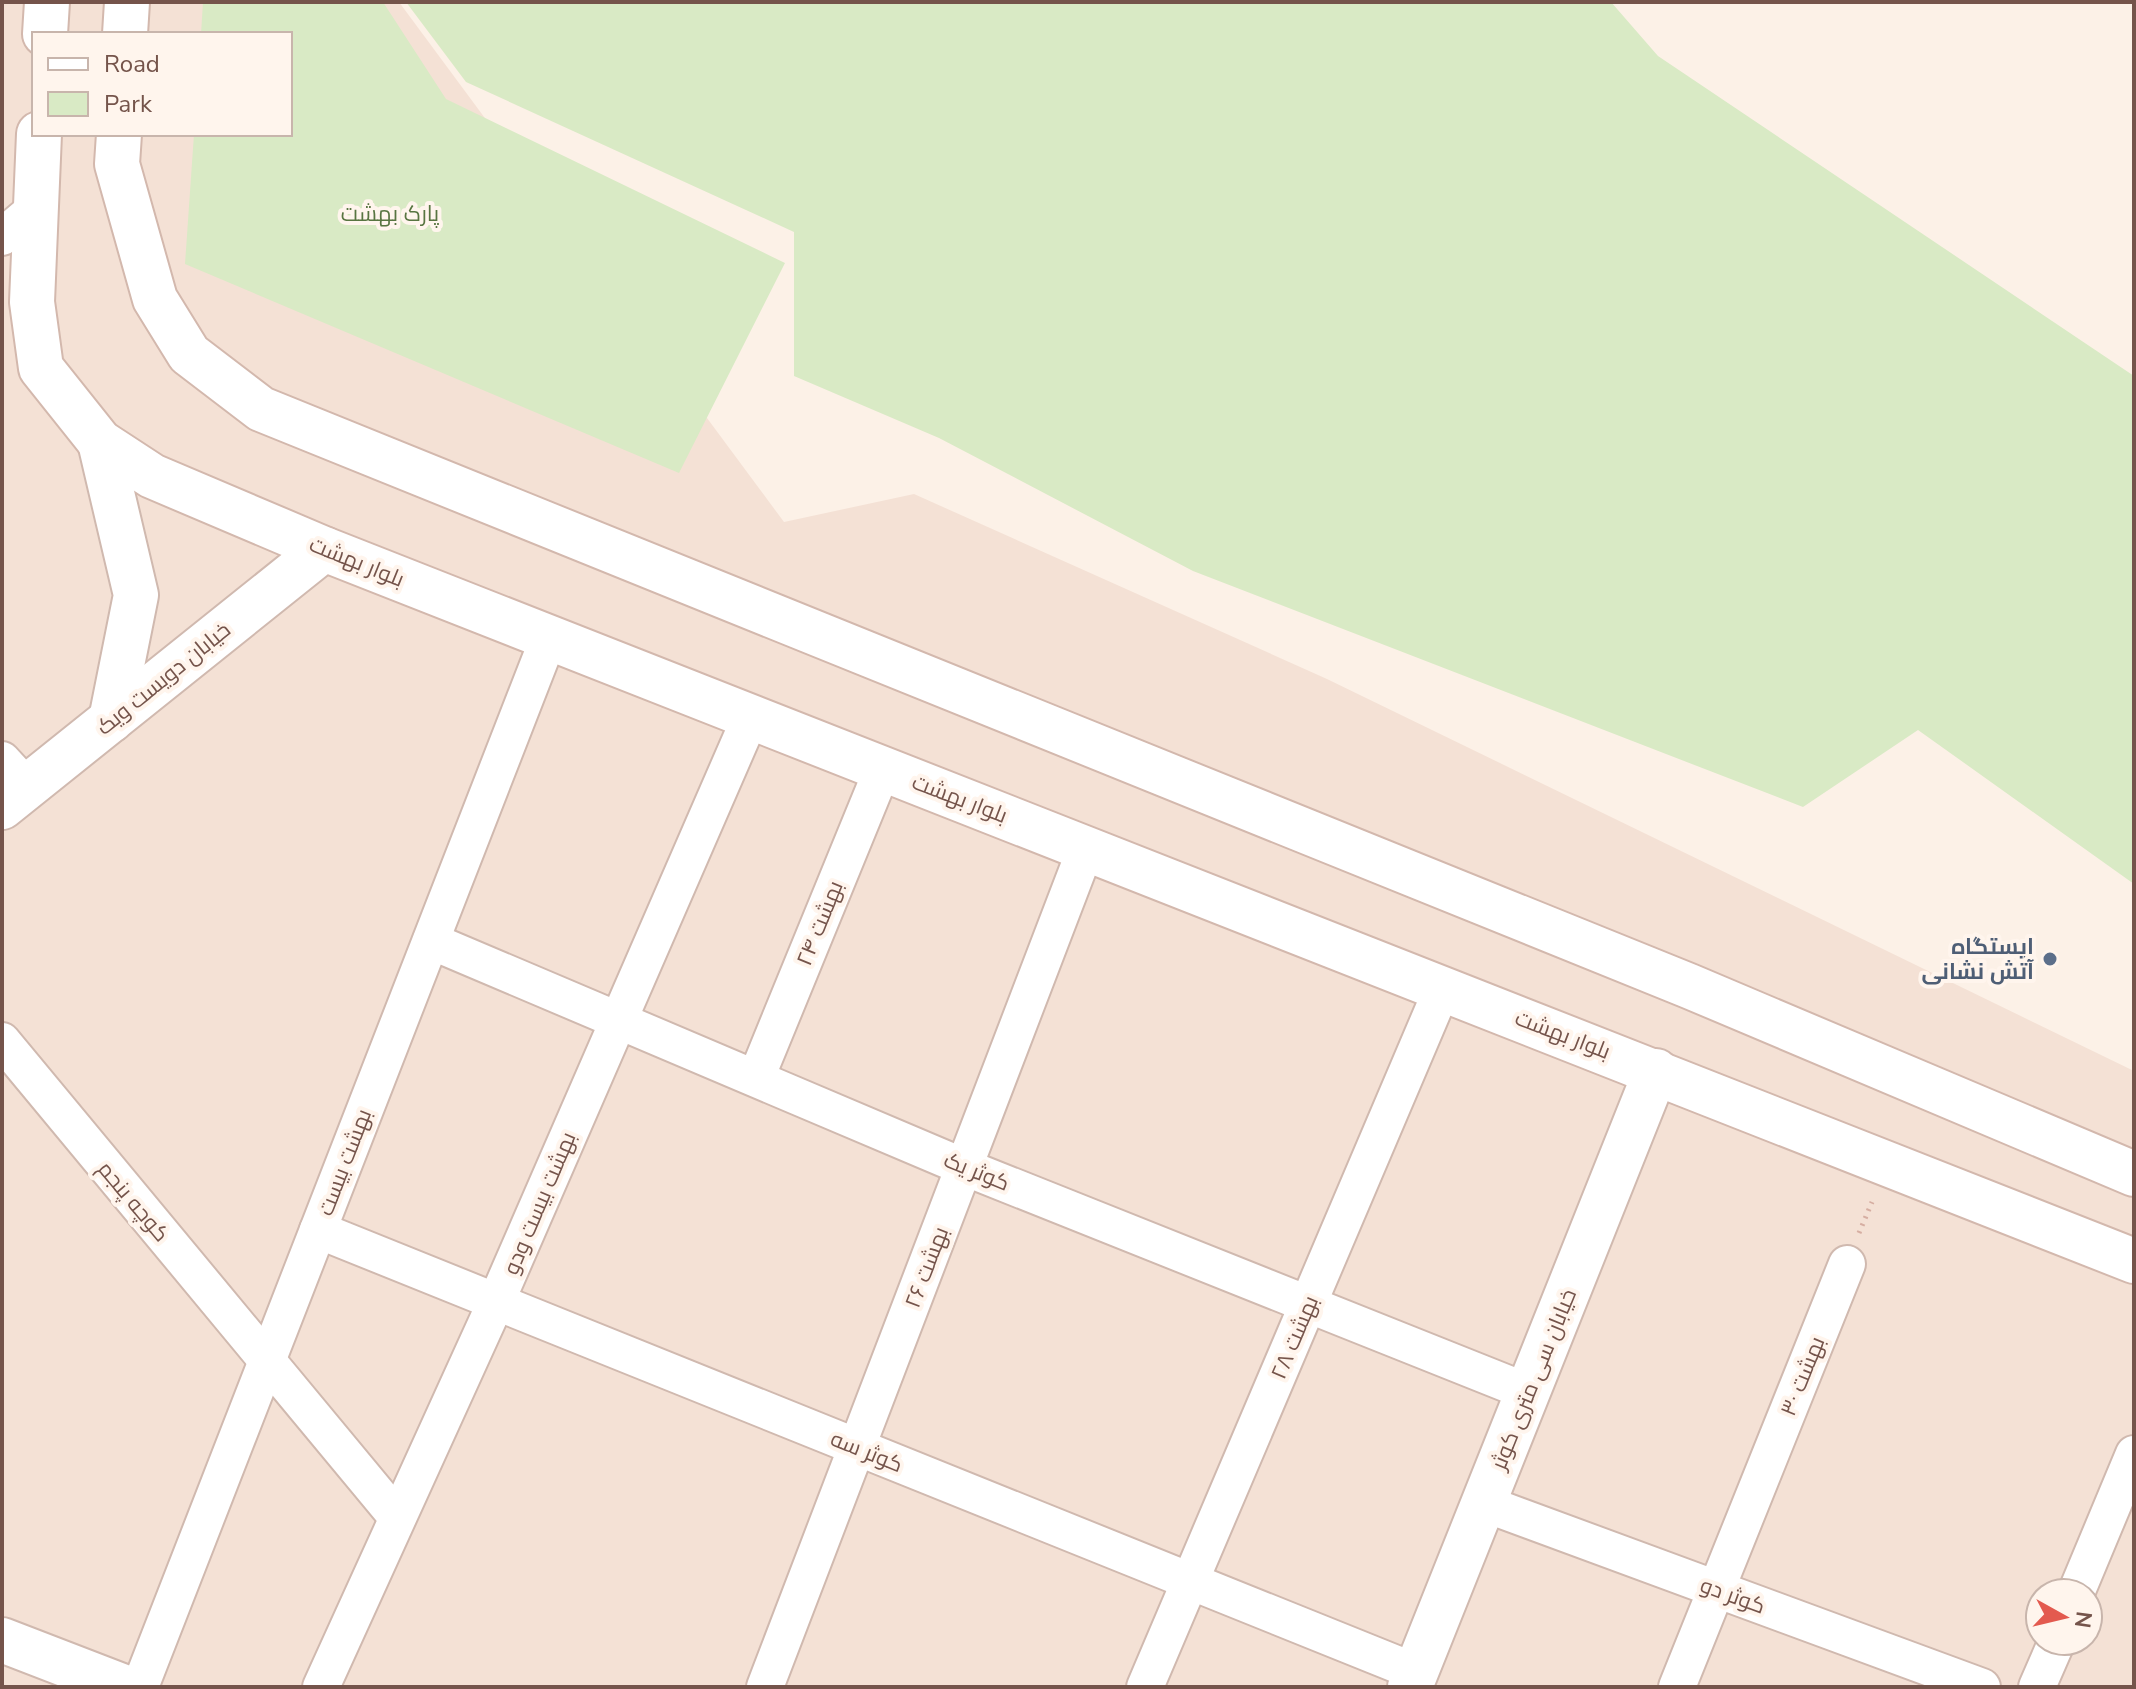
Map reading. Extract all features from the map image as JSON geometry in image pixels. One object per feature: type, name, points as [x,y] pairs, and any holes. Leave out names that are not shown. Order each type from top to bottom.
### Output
[{"type":"main road","points":[[45,32],[47,2]]},
{"type":"main road","points":[[125,32],[127,2]]},
{"type":"main road","name":"بلوار بهشت","points":[[39,136],[32,302],[41,368],[100,442],[152,476],[324,549],[2134,1261]]},
{"type":"main road","points":[[119,136],[117,164],[155,299],[189,354],[261,409],[1689,986],[2134,1174]]},
{"type":"main road","points":[[100,442],[136,595],[111,720]]},
{"type":"main road","name":"خیابان دویست ویک","points":[[10,785],[111,720],[324,549]]},
{"type":"main road","name":"خیابان سی متری کوثر","points":[[1413,1680],[1656,1071]]},
{"type":"main road","points":[[6,1637],[124,1687]]},
{"type":"street","points":[[2,237],[36,208]]},
{"type":"street","name":"بهشت بیست","points":[[140,1687],[549,637]]},
{"type":"street","name":"بهشت بیست ودو","points":[[321,1687],[396,1516],[496,1302],[751,716]]},
{"type":"street","name":"بهشت ۲۴","points":[[756,1078],[883,768]]},
{"type":"street","name":"بهشت ۲۶","points":[[765,1687],[1086,848]]},
{"type":"street","name":"کوثر یک","points":[[431,941],[964,1167],[1528,1392]]},
{"type":"street","name":"بهشت ۲۸","points":[[1145,1687],[1443,987]]},
{"type":"street","name":"کوچه پنجم","points":[[2,1041],[396,1516]]},
{"type":"street","name":"کوثر سه","points":[[318,1230],[1190,1581],[1413,1680]]},
{"type":"street","name":"بهشت ۳۰","points":[[1677,1687],[1847,1264]]},
{"type":"street","points":[[2083,1577],[2134,1454]]},
{"type":"street","name":"کوثر دو","points":[[1483,1503],[1982,1687]]},
{"type":"street","points":[[2037,1687],[2050,1657]]},
{"type":"path","points":[[1847,1264],[1888,1163]]},
{"type":"shaded area","points":[[2,2],[399,2],[784,522],[914,494],[1327,679],[2134,1071],[2134,1687],[2,1687]]},
{"type":"green space","name":"پارک بهشت","points":[[203,2],[383,2],[446,99],[785,263],[679,473],[185,264],[194,136],[292,136],[292,32],[201,32]]},
{"type":"green space","points":[[406,2],[1611,2],[1658,56],[2134,376],[2134,884],[1918,730],[1803,807],[1193,571],[939,438],[794,376],[794,232],[466,82]]},
{"type":"place","name":"ایستگاه آتش نشانی","points":[[2050,959]]}]
